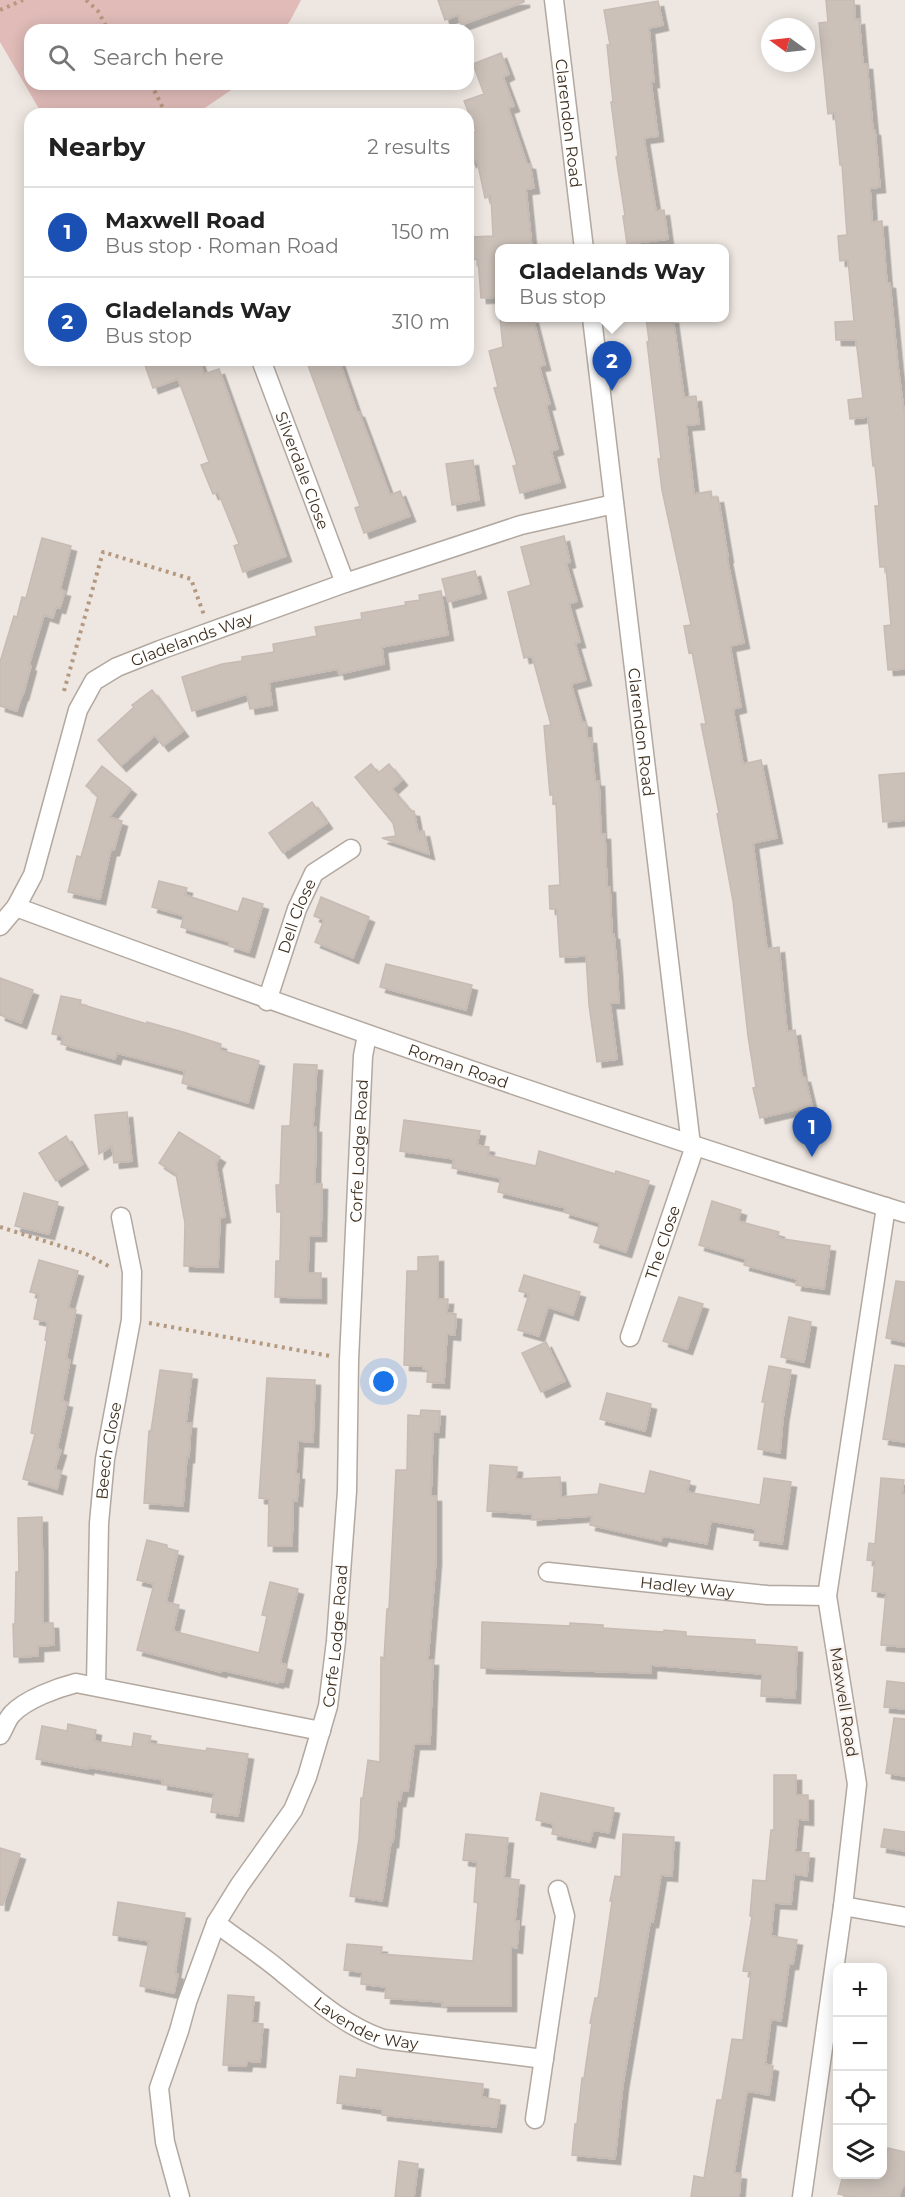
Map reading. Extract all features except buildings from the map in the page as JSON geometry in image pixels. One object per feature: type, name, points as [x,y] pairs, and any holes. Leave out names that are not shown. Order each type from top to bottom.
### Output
[{"type":"street","name":"Clarendon Road","points":[[554,0],[583,244]]},
{"type":"street","name":"Clarendon Road","points":[[592,322],[693,1146]]},
{"type":"street","name":"Silverdale Close","points":[[263,366],[345,583]]},
{"type":"street","name":"Gladelands Way","points":[[0,926],[16,907],[33,875],[78,710],[94,681],[110,672],[210,632],[345,583],[521,525],[614,504]]},
{"type":"street","name":"Dell Close","points":[[267,1001],[297,909],[314,873],[351,849]]},
{"type":"street","name":"Roman Road","points":[[16,907],[267,1001],[693,1146],[905,1213]]},
{"type":"street","name":"Corfe Lodge Road","points":[[180,2197],[165,2142],[159,2088],[216,1923],[239,1886],[293,1810],[307,1777],[328,1706],[337,1629],[347,1491],[349,1360],[363,1056],[367,1035]]},
{"type":"street","name":"The Close","points":[[630,1337],[693,1146]]},
{"type":"street","name":"Maxwell Road","points":[[802,2197],[843,1906],[857,1784],[827,1596],[886,1207]]},
{"type":"street","name":"Beech Close","points":[[96,1686],[99,1523],[105,1459],[131,1320],[131,1278],[121,1217]]},
{"type":"street","name":"Hadley Way","points":[[548,1572],[767,1595],[827,1596]]},
{"type":"street","points":[[0,1735],[6,1709],[76,1683],[321,1731]]},
{"type":"street","points":[[535,2119],[565,1916],[558,1890]]},
{"type":"street","points":[[843,1906],[905,1917]]},
{"type":"street","name":"Lavender Way","points":[[216,1923],[281,1971],[331,2013],[367,2033],[383,2038],[544,2059]]},
{"type":"path","points":[[0,10],[23,0]]},
{"type":"path","points":[[86,0],[98,11],[105,24]]},
{"type":"path","points":[[154,90],[163,108]]},
{"type":"path","points":[[78,710],[63,694],[103,552],[191,579],[210,632]]},
{"type":"path","points":[[0,1227],[86,1254],[131,1278]]},
{"type":"path","points":[[131,1320],[349,1360]]},
{"type":"shaded area","points":[[0,0],[301,0],[288,24],[24,24],[24,83],[0,42]]},
{"type":"shaded area","points":[[28,90],[231,90],[205,108],[38,108]]},
{"type":"place","name":"Gladelands Way","points":[[612,391]]},
{"type":"place","name":"Maxwell Road","points":[[812,1157]]}]
